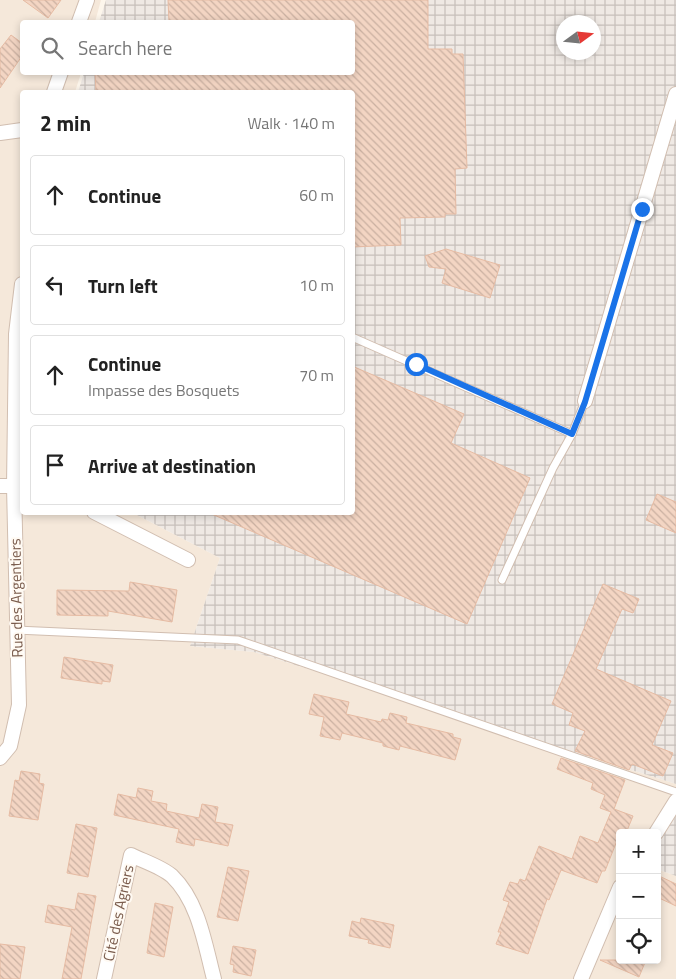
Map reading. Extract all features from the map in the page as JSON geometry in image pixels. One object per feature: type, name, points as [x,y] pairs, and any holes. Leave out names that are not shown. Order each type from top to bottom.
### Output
[{"type":"street","points":[[80,20],[86,0]]},
{"type":"street","points":[[55,90],[60,75]]},
{"type":"street","points":[[585,402],[676,94]]},
{"type":"street","points":[[0,132],[20,130]]},
{"type":"street","name":"Rue des Argentiers","points":[[0,758],[10,746],[19,706],[13,481],[16,334],[20,301]]},
{"type":"street","points":[[100,515],[188,560]]},
{"type":"street","points":[[658,829],[676,801]]},
{"type":"street","name":"Cité des Agriers","points":[[104,979],[131,855],[172,876],[190,902],[200,924],[214,979]]},
{"type":"street","points":[[581,979],[616,896]]},
{"type":"lane","points":[[355,338],[572,434]]},
{"type":"lane","points":[[502,580],[552,468],[572,434],[585,402]]},
{"type":"lane","points":[[16,630],[238,640],[676,792]]},
{"type":"shaded area","points":[[0,0],[101,0],[96,20],[20,20],[20,75],[80,75],[76,90],[20,90],[20,515],[137,515],[220,558],[190,646],[254,652],[676,784],[676,793],[653,829],[616,829],[616,964],[661,964],[661,870],[676,876],[676,979],[0,979]]},
{"type":"shaded area","points":[[106,0],[676,0],[676,784],[254,652],[190,646],[220,558],[137,515],[355,515],[355,90],[79,90],[83,75],[355,75],[355,20],[100,20]]},
{"type":"shaded area","points":[[676,793],[676,876],[661,870],[661,829],[659,829]]},
{"type":"building","points":[[23,0],[61,0],[48,18]]},
{"type":"building","points":[[168,0],[428,0],[428,49],[452,49],[452,54],[463,54],[467,168],[455,169],[456,214],[445,214],[445,217],[400,218],[401,245],[355,247],[355,90],[96,90],[95,75],[355,75],[355,20],[169,20]]},
{"type":"building","points":[[11,35],[20,42],[20,59],[0,88],[0,49]]},
{"type":"building","points":[[446,249],[500,265],[490,298],[442,283],[446,269],[429,267],[425,256]]},
{"type":"building","points":[[355,367],[464,414],[451,443],[530,478],[467,624],[214,515],[355,515]]},
{"type":"building","points":[[657,494],[676,502],[676,533],[646,520]]},
{"type":"building","points":[[130,582],[177,590],[172,622],[108,611],[108,616],[57,615],[57,590],[129,591]]},
{"type":"building","points":[[603,584],[639,599],[633,613],[622,609],[596,669],[671,701],[652,745],[673,753],[663,776],[632,764],[629,770],[575,751],[585,731],[569,725],[573,713],[552,704]]},
{"type":"building","points":[[64,657],[113,665],[110,682],[102,681],[102,684],[61,678]]},
{"type":"building","points":[[314,694],[349,702],[346,714],[381,722],[382,719],[388,720],[390,713],[407,717],[406,723],[453,734],[453,737],[461,739],[455,760],[400,746],[399,750],[383,746],[383,743],[342,733],[340,740],[320,736],[324,717],[309,714]]},
{"type":"building","points":[[561,758],[625,780],[614,809],[633,816],[628,829],[616,829],[616,843],[605,871],[602,871],[597,883],[561,870],[549,900],[547,899],[528,954],[496,944],[501,932],[498,932],[509,902],[503,900],[510,882],[518,884],[520,879],[525,881],[539,846],[572,859],[580,836],[598,843],[611,812],[600,808],[605,795],[591,789],[593,783],[557,769]]},
{"type":"building","points":[[21,771],[40,774],[39,783],[44,784],[38,820],[9,816],[15,780],[19,781]]},
{"type":"building","points":[[138,788],[153,791],[151,801],[167,804],[166,811],[199,818],[202,804],[218,807],[215,822],[233,825],[228,846],[195,839],[194,846],[176,842],[179,829],[114,815],[118,794],[136,798]]},
{"type":"building","points":[[76,824],[97,828],[88,877],[67,873]]},
{"type":"building","points":[[228,867],[249,871],[238,921],[217,917]]},
{"type":"building","points":[[661,877],[676,884],[676,906],[661,899]]},
{"type":"building","points":[[78,893],[96,896],[81,979],[62,979],[72,927],[45,922],[48,905],[75,910]]},
{"type":"building","points":[[155,903],[173,907],[164,957],[147,953]]},
{"type":"building","points":[[361,918],[394,925],[390,948],[368,943],[369,940],[349,936],[352,921],[360,923]]},
{"type":"building","points":[[0,944],[25,947],[20,979],[0,979]]},
{"type":"building","points":[[233,946],[256,950],[251,976],[233,972],[234,965],[230,964]]},
{"type":"building","points":[[600,960],[616,960],[616,964],[644,964],[639,977]]},
{"type":"route","points":[[416,364],[572,434],[585,402],[642,209]]}]
